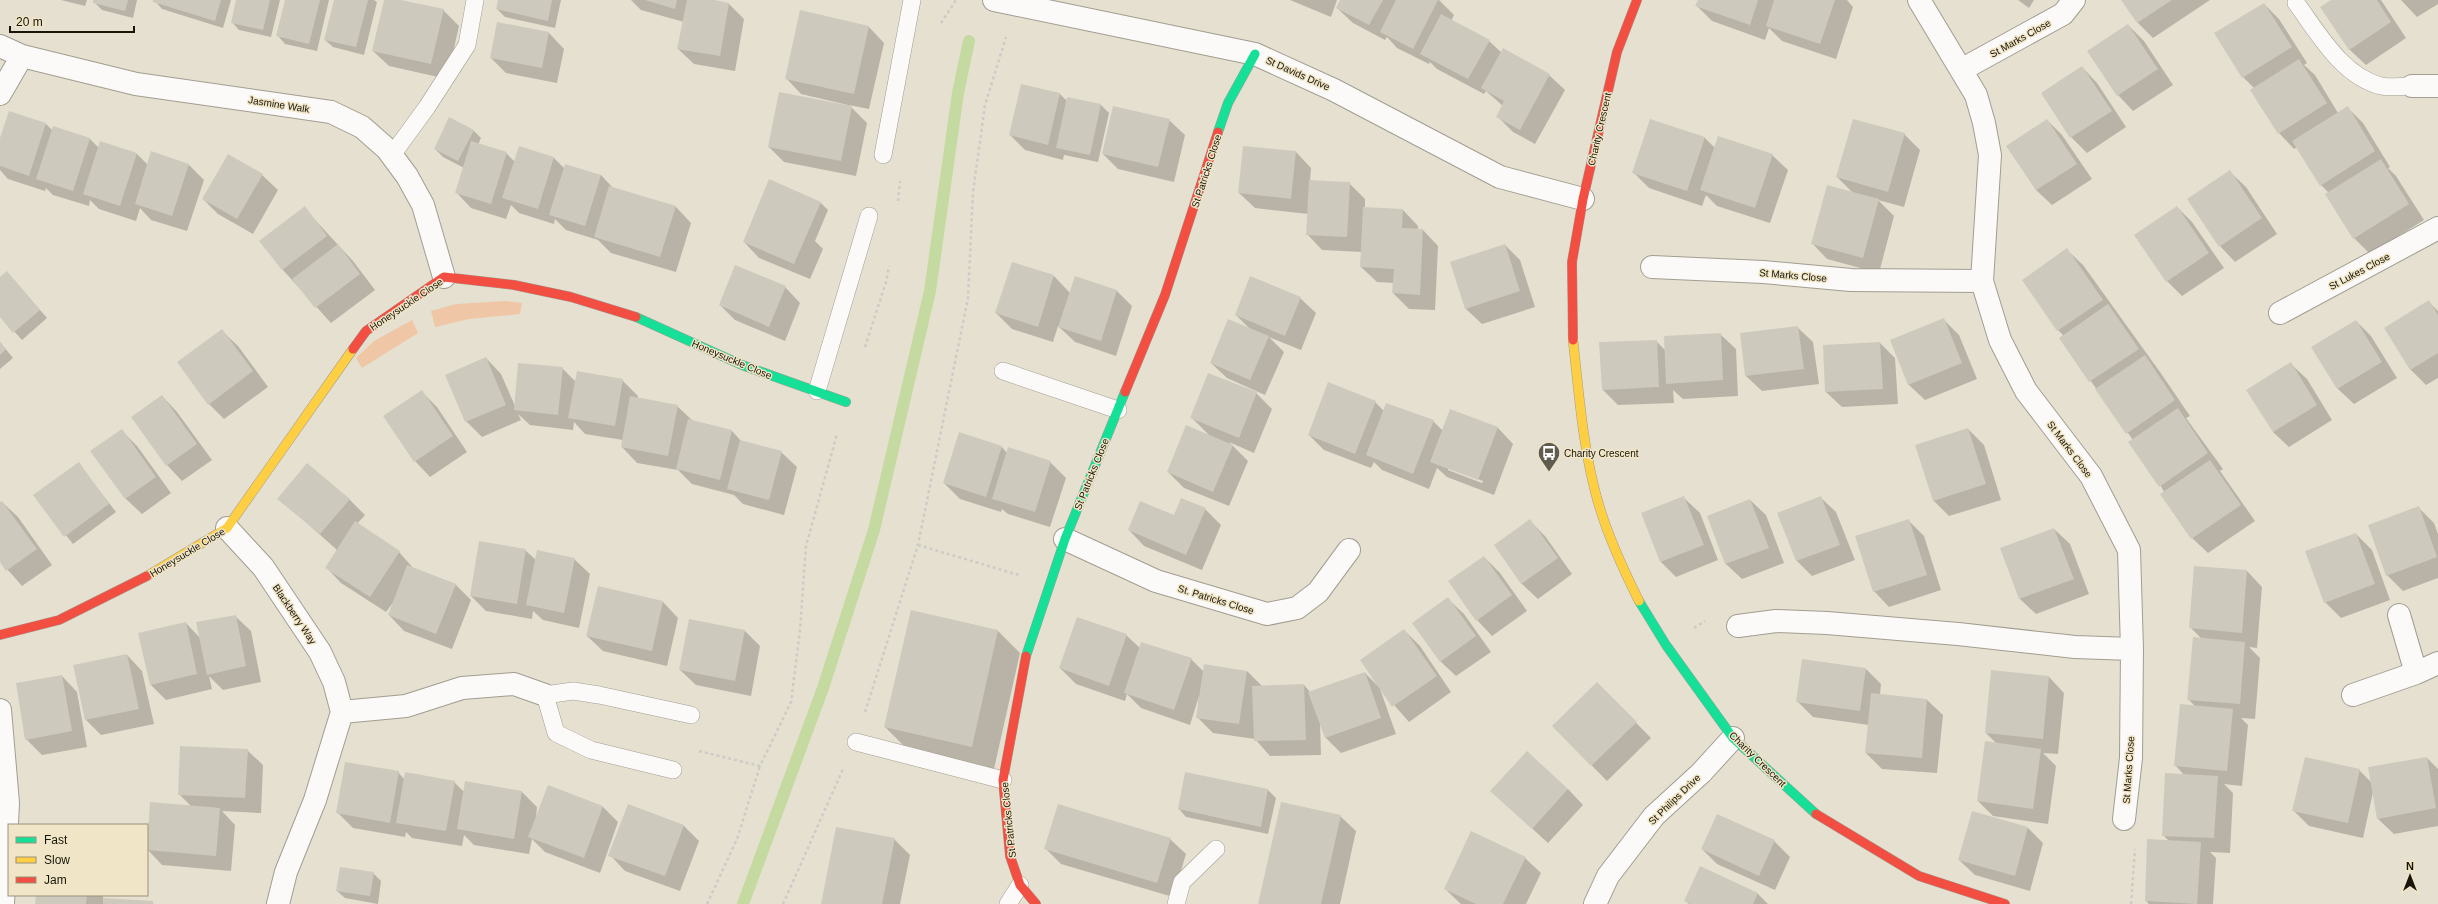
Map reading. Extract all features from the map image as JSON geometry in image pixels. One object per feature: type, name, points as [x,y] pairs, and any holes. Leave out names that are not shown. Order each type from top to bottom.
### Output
[{"type":"street","name":"St Davids Drive","points":[[994,0],[1254,54],[1334,90],[1500,177],[1583,199]]},
{"type":"street","name":"Charity Crescent","points":[[1637,0],[1617,52],[1583,199],[1572,262],[1571,327],[1585,443],[1598,502],[1618,558],[1641,604],[1666,645],[1733,738],[1818,816],[1919,876],[2005,904]]},
{"type":"street","name":"St Marks Close","points":[[1919,0],[1976,95],[1984,124],[1990,154],[1982,281],[2000,340],[2026,391],[2091,476],[2129,550],[2132,649],[2131,758],[2124,819]]},
{"type":"street","name":"St Marks Close","points":[[1962,70],[2063,14],[2074,0]]},
{"type":"street","name":"Jasmine Walk","points":[[0,46],[22,56],[136,84],[330,112],[362,127],[392,155],[407,176],[423,205],[444,277]]},
{"type":"street","name":"St Patricks Close","points":[[1036,904],[1020,885],[1010,856],[1003,780],[1025,660],[1065,539],[1165,295],[1228,103],[1254,54]]},
{"type":"street","points":[[0,94],[22,56]]},
{"type":"street","points":[[2412,86],[2438,86]]},
{"type":"street","name":"St Lukes Close","points":[[2280,313],[2438,228]]},
{"type":"street","name":"St Marks Close","points":[[1652,267],[1763,272],[1851,280],[1982,281]]},
{"type":"street","name":"Honeysuckle Close","points":[[0,635],[59,620],[145,577],[227,528],[366,331],[444,277],[514,285],[571,297],[629,315],[742,364],[846,402]]},
{"type":"street","name":"Blackberry Way","points":[[227,528],[263,567],[320,652],[334,682],[342,712]]},
{"type":"street","name":"St. Patricks Close","points":[[1065,539],[1156,581],[1267,614],[1297,608],[1318,592],[1349,550]]},
{"type":"street","points":[[2399,615],[2416,673]]},
{"type":"street","points":[[1738,626],[1776,621],[1827,623],[1958,634],[2075,647],[2132,649]]},
{"type":"street","points":[[2353,695],[2416,673],[2438,663]]},
{"type":"street","points":[[278,904],[286,872],[315,800],[342,712],[406,706],[462,688],[514,684],[546,695]]},
{"type":"street","points":[[0,710],[8,803],[3,904]]},
{"type":"street","name":"St Philips Drive","points":[[1595,904],[1608,876],[1654,816],[1701,773],[1733,738]]},
{"type":"lane","points":[[392,155],[427,107],[467,45],[475,0]]},
{"type":"lane","points":[[883,155],[912,0]]},
{"type":"lane","points":[[2296,3],[2334,54],[2358,77],[2382,86],[2412,86]]},
{"type":"lane","points":[[817,392],[869,216]]},
{"type":"lane","points":[[1003,371],[1118,410]]},
{"type":"lane","points":[[673,770],[591,750],[556,733],[546,695],[573,691],[692,715]]},
{"type":"lane","points":[[856,742],[1003,780]]},
{"type":"lane","points":[[1176,904],[1182,882],[1216,849]]},
{"type":"lane","points":[[1008,904],[1020,885]]},
{"type":"path","points":[[939,30],[941,22],[956,0]]},
{"type":"path","points":[[783,904],[856,742],[918,545],[968,298],[973,192],[985,105],[1016,5]]},
{"type":"path","points":[[897,205],[902,174]]},
{"type":"path","points":[[864,350],[886,282],[890,259]]},
{"type":"path","points":[[707,904],[737,839],[760,766],[791,702],[800,630],[806,546],[846,402]]},
{"type":"path","points":[[918,545],[1050,584]]},
{"type":"path","points":[[1666,645],[1708,619],[1738,626]]},
{"type":"path","points":[[698,751],[760,766]]},
{"type":"path","points":[[2124,819],[2136,846],[2131,904]]},
{"type":"shaded area","points":[[505,301],[522,303],[520,314],[469,319],[435,327],[431,311],[456,304]]},
{"type":"shaded area","points":[[412,320],[418,333],[362,368],[356,358],[374,341]]},
{"type":"building","points":[[93,0],[128,0],[125,11],[93,3]]},
{"type":"building","points":[[153,0],[221,0],[215,21],[153,2]]},
{"type":"building","points":[[236,0],[270,0],[263,30],[231,23]]},
{"type":"building","points":[[285,0],[320,0],[309,44],[276,36]]},
{"type":"building","points":[[334,0],[368,0],[356,47],[324,40]]},
{"type":"building","points":[[384,0],[401,0],[444,9],[431,64],[372,51]]},
{"type":"building","points":[[498,0],[552,0],[548,21],[496,9]]},
{"type":"building","points":[[645,0],[677,0],[675,9]]},
{"type":"building","points":[[687,0],[715,0],[729,3],[720,56],[677,49]]},
{"type":"building","points":[[1340,0],[1383,0],[1369,25],[1336,8]]},
{"type":"building","points":[[1396,0],[1438,0],[1413,49],[1380,32]]},
{"type":"building","points":[[1698,0],[1758,0],[1750,25],[1695,6]]},
{"type":"building","points":[[1774,0],[1835,0],[1820,44],[1766,26]]},
{"type":"building","points":[[2121,0],[2172,0],[2137,23]]},
{"type":"building","points":[[2331,0],[2377,0],[2391,22],[2349,50],[2320,7]]},
{"type":"building","points":[[2264,3],[2292,47],[2242,78],[2214,33]]},
{"type":"building","points":[[800,10],[869,26],[854,94],[785,79]]},
{"type":"building","points":[[1441,14],[1490,40],[1468,79],[1420,54]]},
{"type":"building","points":[[497,22],[549,32],[542,68],[490,58]]},
{"type":"building","points":[[2128,24],[2158,69],[2117,96],[2087,51]]},
{"type":"building","points":[[1503,48],[1550,74],[1520,130],[1496,117],[1504,101],[1481,88]]},
{"type":"building","points":[[2299,59],[2327,103],[2278,134],[2250,90]]},
{"type":"building","points":[[2082,66],[2112,111],[2070,138],[2041,93]]},
{"type":"building","points":[[1021,84],[1060,93],[1048,145],[1009,135]]},
{"type":"building","points":[[779,92],[852,106],[841,161],[768,147]]},
{"type":"building","points":[[1067,97],[1101,104],[1090,155],[1056,148]]},
{"type":"building","points":[[1113,106],[1170,119],[1158,167],[1102,154]]},
{"type":"building","points":[[2348,106],[2375,151],[2320,186],[2292,141]]},
{"type":"building","points":[[9,111],[46,123],[29,176],[0,166],[0,138]]},
{"type":"building","points":[[449,117],[474,130],[458,161],[434,149]]},
{"type":"building","points":[[1650,119],[1705,137],[1687,191],[1632,173]]},
{"type":"building","points":[[1853,119],[1905,133],[1888,192],[1836,177]]},
{"type":"building","points":[[2047,119],[2077,164],[2036,190],[2006,146]]},
{"type":"building","points":[[53,126],[90,138],[73,191],[36,179]]},
{"type":"building","points":[[1718,136],[1773,154],[1755,208],[1700,190]]},
{"type":"building","points":[[100,141],[137,153],[120,206],[83,194]]},
{"type":"building","points":[[471,141],[507,152],[491,204],[455,193]]},
{"type":"building","points":[[519,146],[554,157],[538,209],[502,198]]},
{"type":"building","points":[[1243,146],[1296,151],[1291,199],[1238,193]]},
{"type":"building","points":[[151,151],[189,164],[172,216],[135,204]]},
{"type":"building","points":[[228,154],[263,174],[237,219],[202,199]]},
{"type":"building","points":[[2381,159],[2409,204],[2353,239],[2325,194]]},
{"type":"building","points":[[565,164],[601,175],[585,226],[549,215]]},
{"type":"building","points":[[2230,170],[2262,218],[2219,247],[2187,199]]},
{"type":"building","points":[[769,179],[821,202],[794,264],[743,242]]},
{"type":"building","points":[[1309,180],[1350,182],[1347,237],[1306,235]]},
{"type":"building","points":[[1827,185],[1879,199],[1863,258],[1811,244]]},
{"type":"building","points":[[609,186],[676,206],[660,257],[594,237]]},
{"type":"building","points":[[305,206],[327,236],[282,270],[259,241]]},
{"type":"building","points":[[2177,206],[2209,253],[2166,282],[2134,235]]},
{"type":"building","points":[[1363,207],[1403,209],[1402,228],[1423,229],[1420,295],[1392,293],[1394,269],[1360,267]]},
{"type":"building","points":[[338,244],[360,274],[315,308],[292,279]]},
{"type":"building","points":[[1505,244],[1520,291],[1465,309],[1450,262]]},
{"type":"building","points":[[2067,248],[2103,300],[2057,331],[2022,280]]},
{"type":"building","points":[[1012,262],[1054,275],[1038,327],[995,313]]},
{"type":"building","points":[[735,265],[786,286],[769,327],[719,305]]},
{"type":"building","points":[[7,271],[40,310],[13,333],[0,317],[0,277]]},
{"type":"building","points":[[1075,276],[1117,290],[1101,341],[1058,327]]},
{"type":"building","points":[[1250,276],[1301,297],[1285,336],[1235,315]]},
{"type":"building","points":[[2429,300],[2438,315],[2438,353],[2410,370],[2384,328]]},
{"type":"building","points":[[2108,304],[2139,349],[2089,382],[2059,338]]},
{"type":"building","points":[[1944,318],[1962,363],[1908,385],[1890,340]]},
{"type":"building","points":[[1228,319],[1269,336],[1250,380],[1210,363]]},
{"type":"building","points":[[2356,320],[2382,362],[2337,389],[2311,347]]},
{"type":"building","points":[[1798,326],[1804,369],[1745,376],[1740,333]]},
{"type":"building","points":[[222,329],[253,371],[208,405],[177,362]]},
{"type":"building","points":[[1721,333],[1723,380],[1666,384],[1664,336]]},
{"type":"building","points":[[1657,340],[1659,387],[1602,390],[1599,342]]},
{"type":"building","points":[[0,342],[6,349],[0,355]]},
{"type":"building","points":[[1880,342],[1883,389],[1825,392],[1823,345]]},
{"type":"building","points":[[2145,355],[2175,400],[2126,434],[2095,389]]},
{"type":"building","points":[[486,357],[506,405],[465,422],[445,375]]},
{"type":"building","points":[[2291,362],[2317,405],[2273,432],[2246,390]]},
{"type":"building","points":[[518,363],[563,367],[558,415],[514,410]]},
{"type":"building","points":[[577,371],[623,379],[615,426],[568,418]]},
{"type":"building","points":[[1208,373],[1257,392],[1239,438],[1190,418]]},
{"type":"building","points":[[1328,382],[1376,401],[1355,454],[1308,435]]},
{"type":"building","points":[[422,390],[453,436],[414,462],[383,416]]},
{"type":"building","points":[[162,395],[197,444],[166,466],[131,417]]},
{"type":"building","points":[[630,396],[678,405],[668,456],[621,447]]},
{"type":"building","points":[[1386,403],[1434,420],[1413,474],[1366,455]]},
{"type":"building","points":[[2178,408],[2208,453],[2159,487],[2128,442]]},
{"type":"building","points":[[1450,409],[1498,427],[1478,480],[1430,462]]},
{"type":"building","points":[[688,419],[732,430],[720,480],[676,469]]},
{"type":"building","points":[[1186,425],[1233,445],[1213,492],[1167,472]]},
{"type":"building","points":[[1968,428],[1986,484],[1933,501],[1915,445]]},
{"type":"building","points":[[122,429],[156,477],[125,499],[90,451]]},
{"type":"building","points":[[959,432],[1002,446],[986,497],[943,483]]},
{"type":"building","points":[[740,440],[782,451],[769,500],[727,489]]},
{"type":"building","points":[[1008,447],[1051,461],[1035,512],[992,499]]},
{"type":"building","points":[[2210,460],[2241,505],[2191,539],[2160,494]]},
{"type":"building","points":[[79,462],[109,504],[64,537],[33,495]]},
{"type":"building","points":[[307,463],[350,499],[320,534],[277,499]]},
{"type":"building","points":[[1684,496],[1704,545],[1660,562],[1641,513]]},
{"type":"building","points":[[1821,496],[1840,545],[1796,561],[1777,513]]},
{"type":"building","points":[[1181,498],[1206,508],[1186,555],[1128,530],[1140,501],[1174,515]]},
{"type":"building","points":[[1750,499],[1769,548],[1725,564],[1707,516]]},
{"type":"building","points":[[2,501],[37,549],[6,571],[0,562],[0,502]]},
{"type":"building","points":[[2419,506],[2437,557],[2386,576],[2368,525]]},
{"type":"building","points":[[1530,519],[1558,558],[1521,584],[1494,545]]},
{"type":"building","points":[[1909,519],[1927,575],[1873,592],[1855,536]]},
{"type":"building","points":[[355,521],[400,551],[370,597],[325,568]]},
{"type":"building","points":[[2054,528],[2074,579],[2019,599],[2000,548]]},
{"type":"building","points":[[2356,533],[2375,584],[2324,603],[2305,551]]},
{"type":"building","points":[[479,541],[526,549],[517,604],[470,596]]},
{"type":"building","points":[[537,550],[575,558],[564,613],[526,605]]},
{"type":"building","points":[[1484,556],[1512,595],[1476,621],[1448,581]]},
{"type":"building","points":[[407,565],[456,584],[436,634],[388,615]]},
{"type":"building","points":[[2194,566],[2247,570],[2242,633],[2189,628]]},
{"type":"building","points":[[598,586],[663,601],[652,651],[586,636]]},
{"type":"building","points":[[1448,597],[1476,636],[1440,662],[1412,623]]},
{"type":"building","points":[[911,610],[998,630],[972,747],[884,727]]},
{"type":"building","points":[[236,615],[246,666],[207,675],[196,622]]},
{"type":"building","points":[[1077,617],[1127,634],[1109,686],[1059,668]]},
{"type":"building","points":[[689,619],[745,630],[735,681],[679,670]]},
{"type":"building","points":[[186,622],[197,674],[150,685],[138,633]]},
{"type":"building","points":[[1404,629],[1437,676],[1392,707],[1360,660]]},
{"type":"building","points":[[2193,637],[2245,642],[2240,704],[2187,700]]},
{"type":"building","points":[[1141,642],[1192,658],[1174,710],[1124,693]]},
{"type":"building","points":[[127,654],[139,709],[85,720],[73,665]]},
{"type":"building","points":[[1802,659],[1866,668],[1860,711],[1796,702]]},
{"type":"building","points":[[1204,664],[1247,671],[1239,724],[1196,718]]},
{"type":"building","points":[[1991,670],[2049,676],[2043,739],[1985,733]]},
{"type":"building","points":[[1365,672],[1381,718],[1325,738],[1308,692]]},
{"type":"building","points":[[62,675],[72,731],[25,740],[16,683]]},
{"type":"building","points":[[1597,682],[1637,722],[1591,766],[1552,726]]},
{"type":"building","points":[[1304,684],[1306,740],[1254,741],[1252,686]]},
{"type":"building","points":[[1871,693],[1927,699],[1922,758],[1865,753]]},
{"type":"building","points":[[2180,704],[2233,709],[2227,771],[2174,766]]},
{"type":"building","points":[[1985,741],[2041,749],[2033,809],[1977,801]]},
{"type":"building","points":[[180,746],[248,749],[245,798],[178,795]]},
{"type":"building","points":[[1527,751],[1568,789],[1532,829],[1490,791]]},
{"type":"building","points":[[2305,757],[2360,769],[2348,823],[2292,811]]},
{"type":"building","points":[[2427,757],[2436,808],[2377,819],[2368,767]]},
{"type":"building","points":[[345,762],[399,771],[390,823],[336,813]]},
{"type":"building","points":[[405,772],[455,781],[446,831],[396,823]]},
{"type":"building","points":[[1185,772],[1268,789],[1261,827],[1178,809]]},
{"type":"building","points":[[2165,773],[2218,776],[2214,838],[2162,836]]},
{"type":"building","points":[[465,781],[522,791],[514,839],[457,829]]},
{"type":"building","points":[[548,785],[603,806],[584,858],[528,837]]},
{"type":"building","points":[[150,802],[220,808],[216,856],[148,850]]},
{"type":"building","points":[[1281,802],[1341,815],[1321,904],[1258,904]]},
{"type":"building","points":[[628,804],[684,825],[665,876],[608,856]]},
{"type":"building","points":[[1058,804],[1171,838],[1157,883],[1044,849]]},
{"type":"building","points":[[1972,811],[2028,827],[2015,876],[1958,860]]},
{"type":"building","points":[[1717,814],[1775,840],[1759,876],[1701,849]]},
{"type":"building","points":[[836,827],[895,838],[882,904],[821,904]]},
{"type":"building","points":[[1471,831],[1526,857],[1503,904],[1476,904],[1444,889]]},
{"type":"building","points":[[2147,839],[2201,842],[2197,904],[2145,901]]},
{"type":"building","points":[[1700,866],[1758,893],[1753,904],[1691,904],[1684,901]]},
{"type":"building","points":[[340,867],[374,872],[370,896],[336,891]]},
{"type":"building","points":[[36,896],[87,896],[86,904],[35,904]]},
{"type":"building","points":[[103,898],[153,901],[153,904],[103,904]]},
{"type":"waterway","points":[[743,904],[823,688],[874,530],[930,291],[958,93],[969,41]]},
{"type":"traffic: fast","points":[[1218,132],[1228,103],[1255,54]]},
{"type":"traffic: fast","points":[[636,317],[742,365],[846,402]]},
{"type":"traffic: fast","points":[[1026,656],[1065,539],[1125,392]]},
{"type":"traffic: fast","points":[[1639,601],[1666,645],[1733,738],[1816,814]]},
{"type":"traffic: slow","points":[[1573,340],[1582,422],[1598,502],[1611,540],[1639,601]]},
{"type":"traffic: slow","points":[[147,576],[227,528],[353,349]]},
{"type":"traffic: jam","points":[[1573,340],[1572,262],[1583,199],[1617,52],[1637,0]]},
{"type":"traffic: jam","points":[[1125,392],[1165,295],[1218,132]]},
{"type":"traffic: jam","points":[[353,349],[366,331],[444,277],[514,285],[571,297],[636,317]]},
{"type":"traffic: jam","points":[[0,635],[59,620],[147,576]]},
{"type":"traffic: jam","points":[[1026,656],[1003,780],[1010,856],[1020,885],[1036,904]]},
{"type":"traffic: jam","points":[[1816,814],[1919,876],[2005,904]]},
{"type":"place","name":"Charity Crescent","points":[[1549,472]]}]
